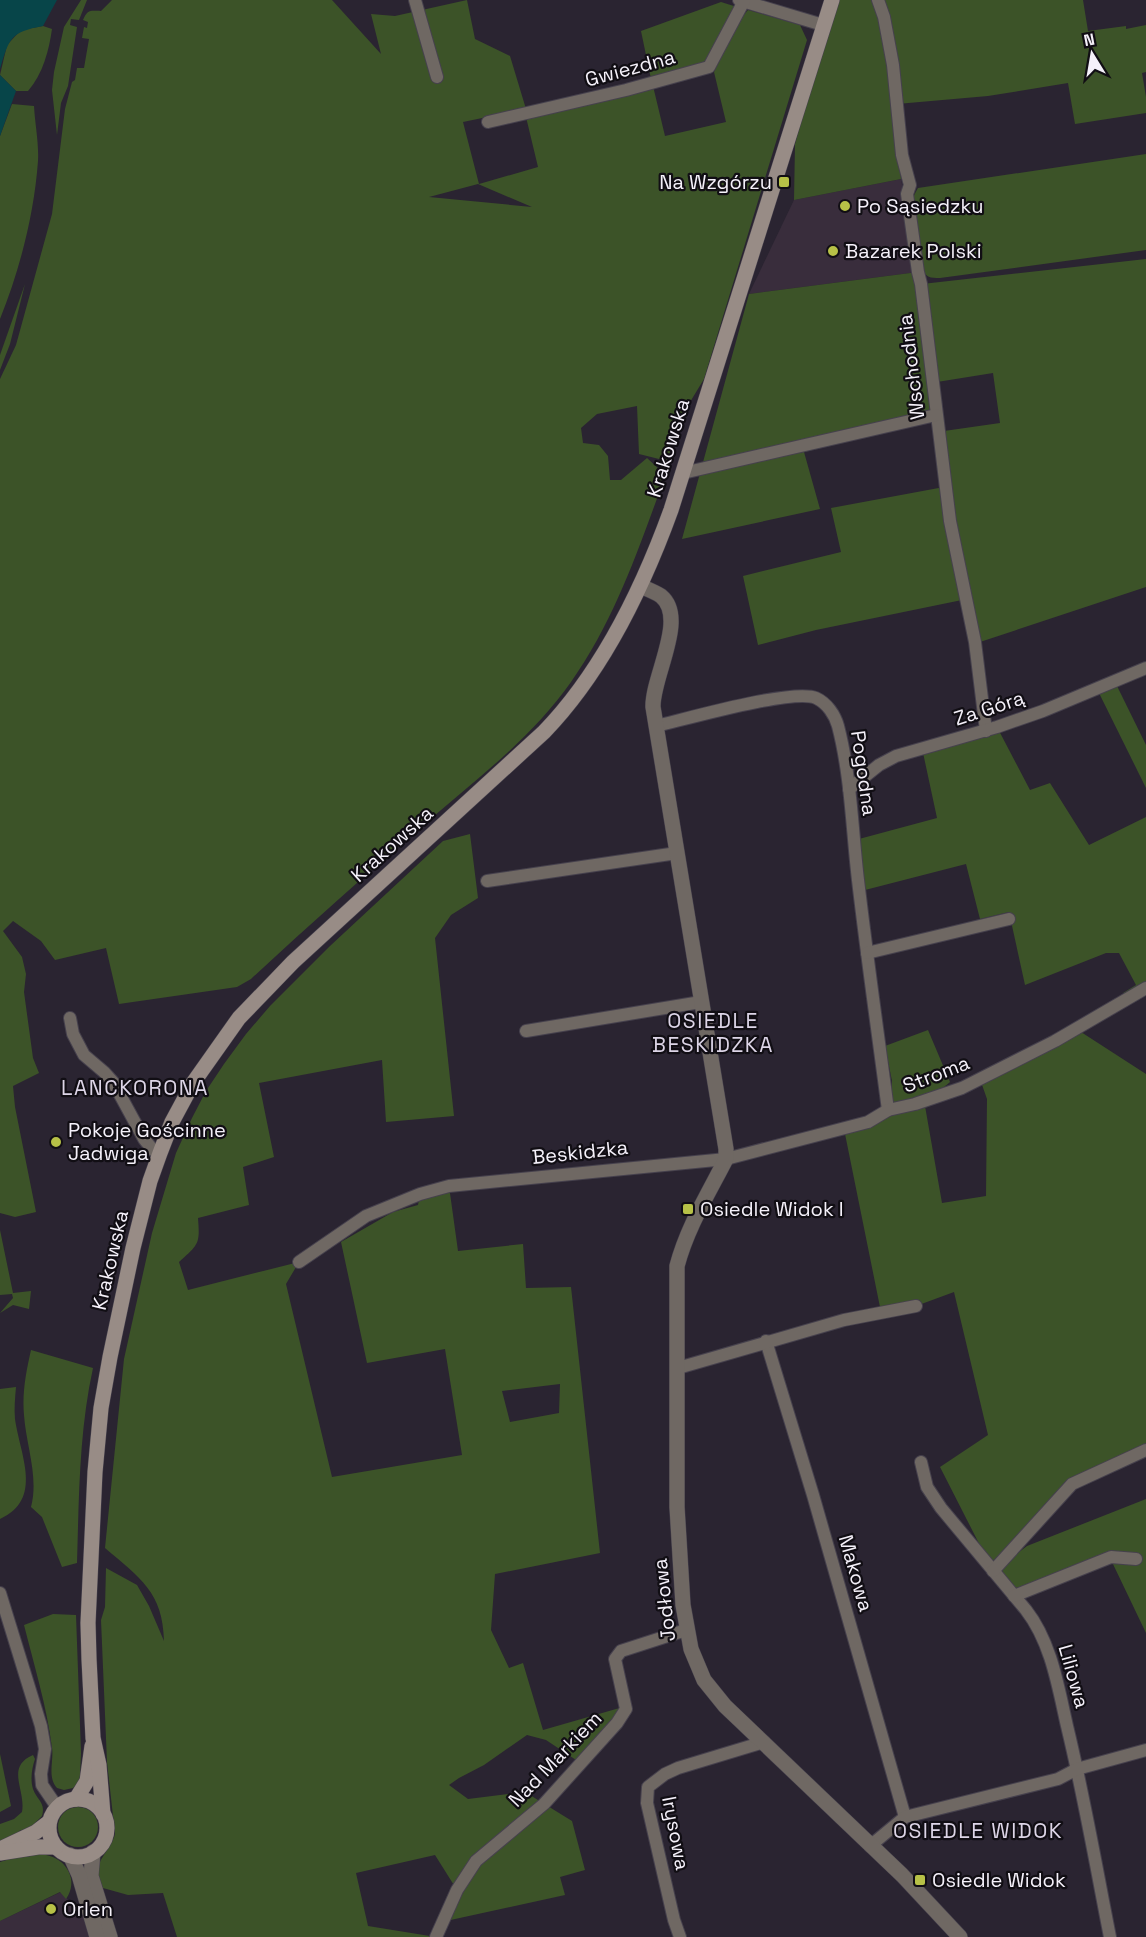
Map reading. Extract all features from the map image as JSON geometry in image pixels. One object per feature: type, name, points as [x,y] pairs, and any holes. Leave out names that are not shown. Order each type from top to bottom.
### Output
[{"type":"main road","name":"Krakowska","points":[[103,1814],[99,1765],[93,1738],[88,1623],[98,1437],[110,1357],[133,1248],[150,1181],[172,1122],[193,1083],[253,1001],[499,776],[558,718],[600,658],[640,586],[661,539],[832,0]]},
{"type":"main road","name":"Krakowska","points":[[76,1799],[87,1781],[93,1738]]},
{"type":"main road","points":[[0,1851],[36,1832],[49,1822],[57,1807],[76,1799],[92,1803],[103,1814],[106,1832],[103,1842],[93,1852],[80,1857],[70,1856],[56,1847],[50,1836],[49,1822]]},
{"type":"main road","points":[[0,1851],[56,1847]]},
{"type":"street","points":[[415,0],[437,77]]},
{"type":"street","name":"Wschodnia","points":[[878,0],[884,17],[893,65],[902,155],[910,185],[907,194],[921,284],[950,521],[975,642],[986,731]]},
{"type":"street","points":[[742,1],[823,25]]},
{"type":"street","name":"Gwiezdna","points":[[488,122],[626,90],[709,67],[742,1]]},
{"type":"street","points":[[683,473],[936,415]]},
{"type":"street","points":[[640,586],[662,597],[671,616],[672,633],[653,696],[656,726],[726,1160]]},
{"type":"street","name":"Za Górą","points":[[849,789],[879,765],[896,756],[986,731],[1043,711],[1146,668]]},
{"type":"street","name":"Pogodna","points":[[656,726],[781,697],[816,698],[833,713],[849,789],[867,953],[888,1110]]},
{"type":"street","points":[[487,881],[677,853]]},
{"type":"street","points":[[867,953],[1009,919]]},
{"type":"street","name":"Stroma","points":[[726,1160],[860,1124],[877,1118],[888,1110],[915,1104],[962,1088],[1055,1041],[1146,988]]},
{"type":"street","points":[[526,1031],[701,1002]]},
{"type":"street","points":[[70,1018],[73,1034],[84,1055],[113,1082],[144,1139],[153,1150],[160,1153]]},
{"type":"street","name":"Beskidzka","points":[[299,1262],[366,1216],[420,1194],[449,1186],[726,1160]]},
{"type":"street","name":"Jodłowa","points":[[726,1160],[693,1221],[677,1266],[677,1507],[682,1605],[686,1630],[704,1680],[725,1706],[902,1875],[960,1937]]},
{"type":"street","points":[[678,1368],[844,1320],[916,1306]]},
{"type":"street","name":"Makowa","points":[[766,1341],[813,1495],[905,1817]]},
{"type":"street","points":[[993,1571],[1072,1484],[1146,1450]]},
{"type":"street","name":"Liliowa","points":[[921,1462],[927,1487],[941,1508],[1037,1624],[1046,1646],[1077,1769],[1110,1937]]},
{"type":"street","points":[[1014,1596],[1111,1557],[1136,1559]]},
{"type":"street","points":[[0,1593],[41,1726],[45,1749],[40,1774],[42,1785],[57,1807]]},
{"type":"street","name":"Nad Markiem","points":[[436,1937],[457,1890],[476,1861],[544,1804],[617,1723],[626,1708],[615,1659],[621,1651],[686,1630]]},
{"type":"street","name":"Irysowa","points":[[680,1937],[647,1803],[648,1787],[665,1774],[678,1768],[764,1742]]},
{"type":"street","points":[[870,1846],[905,1817],[1058,1779],[1077,1769],[1146,1750]]},
{"type":"street","points":[[93,1852],[91,1876],[110,1937]]},
{"type":"street","points":[[70,1856],[79,1875],[97,1937]]},
{"type":"shaded area","points":[[0,0],[57,0],[43,26],[24,31],[12,38],[0,69]]},
{"type":"shaded area","points":[[81,0],[87,0],[79,20],[71,19],[70,25],[77,27],[68,86],[61,103],[57,135],[52,90],[54,72],[64,27]]},
{"type":"shaded area","points":[[112,0],[332,0],[381,54],[371,14],[395,16],[467,0],[475,39],[510,56],[526,109],[463,122],[479,184],[538,167],[526,117],[653,86],[665,136],[726,122],[714,72],[738,22],[748,10],[800,25],[807,40],[704,379],[684,412],[667,461],[639,454],[637,406],[597,414],[581,428],[583,443],[599,445],[608,456],[610,480],[621,480],[647,458],[660,470],[662,485],[623,586],[600,635],[571,682],[538,722],[500,759],[356,883],[251,979],[237,987],[119,1004],[106,948],[55,960],[41,941],[13,921],[3,931],[22,957],[26,974],[24,992],[33,1058],[39,1073],[13,1086],[15,1107],[36,1212],[15,1217],[0,1213],[0,379],[16,345],[52,214],[65,109],[77,68],[84,68],[89,39],[82,38],[84,27],[87,28],[88,22],[83,20],[90,11],[101,11]],"holes":[[[478,184],[532,207],[429,197]]]},
{"type":"shaded area","points":[[835,0],[1083,0],[1088,31],[1126,26],[1126,29],[1146,25],[1146,72],[1142,73],[1146,113],[1075,124],[1068,83],[988,96],[897,104],[895,106],[901,179],[794,200],[795,144]]},
{"type":"shaded area","points":[[721,2],[737,7],[709,62],[651,79],[641,31]]},
{"type":"shaded area","points":[[43,26],[52,29],[41,69],[28,91],[16,91],[0,75],[7,45],[21,30]]},
{"type":"shaded area","points":[[0,75],[16,91],[0,136]]},
{"type":"shaded area","points":[[12,104],[34,106],[38,161],[25,242],[0,319],[0,136]]},
{"type":"shaded area","points":[[1146,154],[1146,250],[940,278],[929,277],[925,274],[922,268],[913,197],[918,188]]},
{"type":"shaded area","points":[[901,179],[918,272],[749,294],[794,200]]},
{"type":"shaded area","points":[[1146,259],[1146,587],[977,643],[959,556],[944,431],[1000,423],[993,373],[937,382],[935,421],[804,452],[820,509],[682,539],[749,294],[918,272],[922,284]]},
{"type":"shaded area","points":[[25,284],[10,344],[0,370],[0,355]]},
{"type":"shaded area","points":[[944,487],[962,600],[816,630],[758,645],[743,576],[841,552],[831,508]]},
{"type":"shaded area","points":[[1117,686],[1146,745],[1146,788],[1099,693]]},
{"type":"shaded area","points":[[997,727],[1030,790],[1050,783],[1089,845],[1146,817],[1146,985],[1127,996],[1123,993],[1136,985],[1119,953],[1106,953],[1025,985],[1009,912],[980,919],[966,864],[865,890],[859,839],[937,818],[922,748]]},
{"type":"shaded area","points":[[470,834],[478,898],[451,915],[435,938],[454,1116],[386,1122],[382,1060],[259,1083],[274,1157],[243,1167],[249,1205],[198,1218],[197,1243],[179,1262],[188,1290],[299,1262],[286,1284],[332,1477],[462,1455],[445,1349],[367,1363],[341,1242],[393,1212],[418,1205],[420,1194],[449,1186],[458,1251],[523,1244],[526,1288],[571,1287],[600,1553],[495,1574],[491,1630],[509,1668],[523,1663],[543,1730],[623,1707],[579,1762],[546,1740],[527,1735],[484,1765],[449,1785],[468,1799],[525,1792],[572,1821],[585,1870],[560,1877],[565,1895],[446,1921],[457,1890],[435,1855],[356,1873],[368,1926],[436,1937],[177,1937],[163,1893],[128,1895],[103,1888],[98,1869],[115,1834],[107,1762],[101,1620],[105,1607],[106,1568],[137,1585],[164,1641],[163,1624],[154,1598],[139,1578],[105,1548],[124,1359],[152,1233],[176,1153],[192,1118],[206,1091],[246,1034],[270,1006],[330,946],[443,841]],"holes":[[[560,1384],[559,1413],[510,1422],[502,1391]]]},
{"type":"shaded area","points":[[928,1030],[950,1082],[922,1097],[891,1102],[892,1081],[885,1046]]},
{"type":"shaded area","points":[[1081,1032],[1146,1074],[1146,1450],[1072,1484],[996,1569],[1027,1546],[1146,1499],[1146,1633],[1112,1562],[1018,1600],[993,1571],[940,1467],[988,1435],[954,1292],[916,1306],[881,1312],[844,1129],[888,1110],[925,1106],[942,1203],[986,1196],[987,1099],[981,1082]]},
{"type":"shaded area","points":[[0,1230],[13,1293],[31,1291],[29,1309],[13,1305],[0,1313],[13,1298],[12,1294],[0,1295]]},
{"type":"shaded area","points":[[31,1350],[93,1368],[82,1440],[77,1563],[62,1567],[42,1517],[31,1507],[34,1484],[24,1407],[25,1382]]},
{"type":"shaded area","points":[[16,1387],[15,1419],[24,1461],[25,1488],[22,1500],[0,1519],[0,1389]]},
{"type":"shaded area","points":[[53,1614],[76,1615],[80,1776],[79,1782],[73,1788],[64,1790],[57,1788],[52,1779],[50,1733],[24,1625]]},
{"type":"shaded area","points":[[0,1754],[11,1806],[0,1812]]},
{"type":"shaded area","points":[[33,1755],[35,1759],[32,1785],[42,1805],[42,1816],[31,1827],[19,1831],[20,1834],[0,1841],[0,1824],[14,1819],[22,1812],[18,1773],[25,1760]]},
{"type":"shaded area","points":[[78,1807],[92,1813],[98,1827],[92,1841],[78,1847],[64,1841],[58,1827],[64,1813]]},
{"type":"shaded area","points":[[26,1854],[27,1857],[44,1854],[60,1861],[71,1878],[70,1892],[66,1899],[60,1892],[0,1921],[0,1862]]},
{"type":"shaded area","name":"Orlen","points":[[61,1892],[84,1918],[90,1937],[0,1937],[0,1921]]},
{"type":"place","name":"Na Wzgórzu","points":[[784,182]]},
{"type":"place","name":"Po Sąsiedzku","points":[[845,206]]},
{"type":"place","name":"Bazarek Polski","points":[[833,251]]},
{"type":"place","name":"Pokoje Gościnne Jadwiga","points":[[56,1142]]},
{"type":"place","name":"Osiedle Widok I","points":[[688,1209]]},
{"type":"place","name":"Osiedle Widok","points":[[920,1880]]},
{"type":"place","name":"Orlen","points":[[51,1909]]},
{"type":"district","name":"OSIEDLE BESKIDZKA","points":[[713,1033]]},
{"type":"district","name":"LANCKORONA","points":[[135,1088]]},
{"type":"district","name":"OSIEDLE WIDOK","points":[[978,1831]]}]
